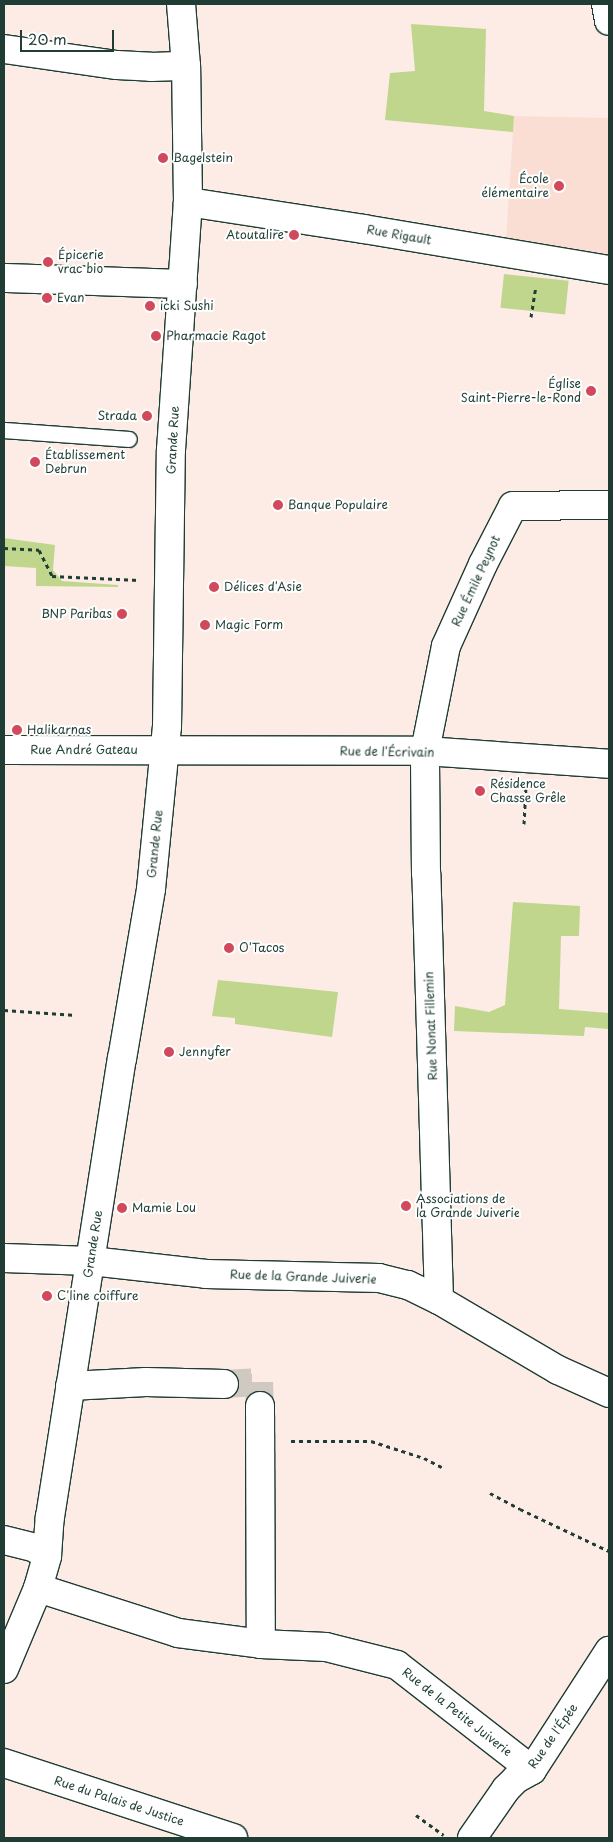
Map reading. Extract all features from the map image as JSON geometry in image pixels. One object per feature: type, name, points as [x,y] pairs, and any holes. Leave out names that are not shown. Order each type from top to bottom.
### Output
[{"type":"street","name":"Grande Rue","points":[[4,1669],[38,1588],[48,1556],[49,1523],[70,1386],[151,889],[165,750],[168,582],[163,441],[183,284],[188,202],[186,66],[181,4]]},
{"type":"street","points":[[606,4],[609,21]]},
{"type":"street","points":[[4,49],[117,65],[152,68],[186,66]]},
{"type":"street","name":"Rue Rigault","points":[[188,202],[364,228],[609,270]]},
{"type":"street","points":[[4,278],[183,284]]},
{"type":"street","name":"Rue Émile Peynot","points":[[425,751],[446,646],[483,564],[513,506],[609,505]]},
{"type":"street","name":"Rue André Gateau","points":[[4,750],[165,750]]},
{"type":"street","name":"Rue de l'Écrivain","points":[[165,750],[425,751],[609,764]]},
{"type":"street","name":"Rue Nonat Fillemin","points":[[425,751],[426,874],[439,1300]]},
{"type":"street","name":"Rue de la Grande Juiverie","points":[[4,1258],[90,1260],[206,1274],[379,1278],[408,1285],[439,1300],[558,1370],[609,1392]]},
{"type":"street","points":[[70,1386],[146,1382],[224,1384]]},
{"type":"street","points":[[260,1406],[261,1644]]},
{"type":"street","points":[[4,1540],[34,1548],[48,1556]]},
{"type":"street","name":"Rue de la Petite Juiverie","points":[[38,1588],[178,1633],[261,1644],[326,1647],[397,1665],[532,1770]]},
{"type":"street","name":"Rue de l'Épée","points":[[472,1838],[506,1789],[516,1779],[532,1770],[609,1652]]},
{"type":"street","name":"Rue du Palais de Justice","points":[[4,1763],[233,1838]]},
{"type":"lane","points":[[4,430],[129,439]]},
{"type":"path","points":[[531,317],[536,283]]},
{"type":"path","points":[[4,548],[39,550],[52,576],[168,582]]},
{"type":"path","points":[[524,824],[527,781]]},
{"type":"path","points":[[4,1010],[76,1015]]},
{"type":"path","points":[[260,1441],[371,1441],[424,1458],[442,1467]]},
{"type":"path","points":[[490,1493],[609,1551]]},
{"type":"path","points":[[416,1815],[448,1838]]},
{"type":"shaded area","name":"École élémentaire","points":[[514,116],[609,118],[609,260],[506,241]]},
{"type":"green space","points":[[411,24],[486,29],[484,111],[514,116],[513,132],[385,120],[390,73],[415,71]]},
{"type":"green space","points":[[504,274],[569,281],[565,315],[500,308]]},
{"type":"green space","points":[[4,538],[55,545],[53,570],[62,581],[118,585],[118,587],[36,586],[36,568],[4,566]]},
{"type":"green space","points":[[513,902],[580,906],[579,936],[561,936],[559,1009],[609,1013],[608,1029],[585,1027],[584,1036],[454,1031],[455,1006],[489,1012],[505,1005]]},
{"type":"green space","points":[[218,980],[338,992],[332,1037],[235,1024],[235,1018],[212,1016]]},
{"type":"tunnel","points":[[224,1384],[259,1382],[260,1406]]},
{"type":"place","name":"Bagelstein","points":[[163,158]]},
{"type":"place","name":"École élémentaire","points":[[559,186]]},
{"type":"place","name":"Atoutalire","points":[[294,235]]},
{"type":"place","name":"Épicerie vrac bio","points":[[48,262]]},
{"type":"place","name":"Evan","points":[[47,298]]},
{"type":"place","name":"icki Sushi","points":[[150,306]]},
{"type":"place","name":"Pharmacie Ragot","points":[[156,336]]},
{"type":"place","name":"Église Saint-Pierre-le-Rond","points":[[591,391]]},
{"type":"place","name":"Strada","points":[[147,416]]},
{"type":"place","name":"Établissement Debrun","points":[[35,462]]},
{"type":"place","name":"Banque Populaire","points":[[278,505]]},
{"type":"place","name":"Délices d'Asie","points":[[214,587]]},
{"type":"place","name":"BNP Paribas","points":[[122,614]]},
{"type":"place","name":"Magic Form","points":[[205,625]]},
{"type":"place","name":"Halikarnas","points":[[17,730]]},
{"type":"place","name":"Résidence Chasse Grêle","points":[[480,791]]},
{"type":"place","name":"O'Tacos","points":[[229,948]]},
{"type":"place","name":"Jennyfer","points":[[169,1052]]},
{"type":"place","name":"Associations de la Grande Juiverie","points":[[406,1206]]},
{"type":"place","name":"Mamie Lou","points":[[122,1208]]},
{"type":"place","name":"C'line coiffure","points":[[47,1296]]}]
